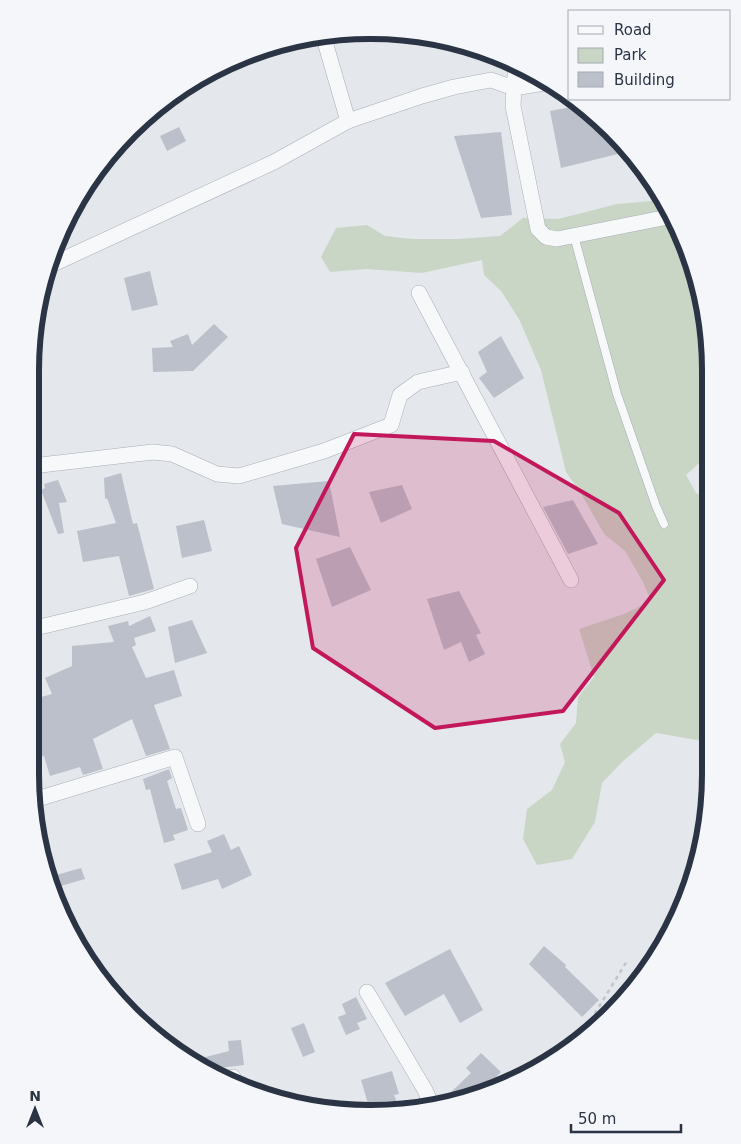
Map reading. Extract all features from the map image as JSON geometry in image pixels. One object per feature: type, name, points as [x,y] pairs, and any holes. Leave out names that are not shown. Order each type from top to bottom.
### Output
[{"type":"street","points":[[325,42],[348,122]]},
{"type":"street","points":[[515,72],[513,106],[538,229],[546,237],[557,239],[665,218]]},
{"type":"street","points":[[56,263],[265,166],[348,122],[422,96],[491,80],[514,88],[538,84]]},
{"type":"street","points":[[419,293],[571,580]]},
{"type":"street","points":[[39,465],[153,452],[172,454],[217,474],[228,476],[248,474],[324,451],[391,425],[400,394],[418,382],[462,372]]},
{"type":"street","points":[[39,627],[145,602],[190,586]]},
{"type":"street","points":[[39,798],[175,758],[198,824]]},
{"type":"street","points":[[368,992],[429,1100]]},
{"type":"lane","points":[[574,236],[617,394],[664,524]]},
{"type":"path","points":[[589,1023],[627,961]]},
{"type":"highlighted area","points":[[354,434],[494,441],[619,513],[664,580],[563,711],[435,728],[313,648],[296,548]]},
{"type":"green space","points":[[655,201],[668,224],[685,264],[696,306],[702,349],[702,460],[686,475],[696,493],[702,496],[702,741],[656,733],[622,762],[602,783],[595,822],[572,859],[537,865],[523,839],[527,809],[552,790],[565,762],[560,744],[576,723],[578,697],[594,677],[579,629],[624,614],[651,601],[643,582],[625,551],[604,534],[582,495],[566,472],[541,370],[519,319],[501,291],[484,275],[482,260],[422,273],[366,269],[330,272],[321,257],[336,228],[367,225],[385,236],[412,239],[458,239],[500,236],[523,218],[558,219],[617,204]]},
{"type":"building","points":[[572,107],[605,136],[621,153],[561,168],[550,111]]},
{"type":"building","points":[[179,127],[186,141],[167,151],[160,136]]},
{"type":"building","points":[[501,132],[512,215],[481,218],[454,136]]},
{"type":"building","points":[[150,271],[158,305],[132,311],[124,278]]},
{"type":"building","points":[[214,324],[228,337],[193,371],[153,372],[152,348],[173,347],[170,341],[188,334],[192,345]]},
{"type":"building","points":[[501,336],[524,378],[494,398],[479,378],[487,372],[478,352]]},
{"type":"building","points":[[121,473],[133,524],[137,523],[154,589],[129,596],[119,556],[83,562],[77,531],[116,523],[107,498],[105,499],[104,478]]},
{"type":"building","points":[[58,480],[67,502],[59,503],[64,533],[58,534],[41,490],[45,488],[44,484]]},
{"type":"building","points":[[329,481],[340,537],[282,524],[273,486]]},
{"type":"building","points":[[402,485],[412,509],[381,523],[369,492]]},
{"type":"building","points":[[573,500],[598,544],[568,554],[543,507]]},
{"type":"building","points":[[204,520],[212,551],[182,558],[176,526]]},
{"type":"building","points":[[350,547],[371,590],[332,607],[316,559]]},
{"type":"building","points":[[459,591],[481,633],[476,635],[485,654],[469,662],[461,642],[444,650],[427,599]]},
{"type":"building","points":[[150,616],[156,631],[134,638],[136,645],[132,647],[146,678],[174,670],[182,696],[154,705],[170,749],[146,756],[132,719],[93,739],[103,769],[83,775],[80,767],[50,776],[44,756],[39,757],[39,698],[52,694],[45,678],[72,666],[72,646],[114,642],[108,626],[128,621],[129,626]]},
{"type":"building","points":[[192,620],[207,653],[175,663],[168,627]]},
{"type":"building","points":[[169,769],[172,778],[167,781],[176,809],[181,808],[188,830],[173,835],[175,840],[164,843],[150,789],[146,790],[143,779]]},
{"type":"building","points":[[224,834],[231,850],[239,846],[252,875],[222,889],[218,879],[182,890],[174,864],[212,852],[207,841]]},
{"type":"building","points":[[81,868],[85,879],[59,887],[55,876]]},
{"type":"building","points":[[544,946],[566,965],[565,967],[599,1000],[582,1017],[529,964]]},
{"type":"building","points":[[450,949],[483,1010],[460,1023],[444,994],[405,1016],[385,983]]},
{"type":"building","points":[[356,997],[367,1019],[357,1023],[360,1029],[346,1035],[338,1017],[346,1014],[342,1004]]},
{"type":"building","points":[[304,1023],[315,1052],[303,1057],[291,1028]]},
{"type":"building","points":[[241,1040],[244,1065],[220,1069],[201,1058],[229,1051],[228,1041]]},
{"type":"building","points":[[481,1053],[501,1072],[489,1083],[452,1095],[450,1093],[471,1073],[466,1068]]},
{"type":"building","points":[[392,1071],[399,1094],[394,1095],[398,1104],[368,1105],[361,1080]]}]
